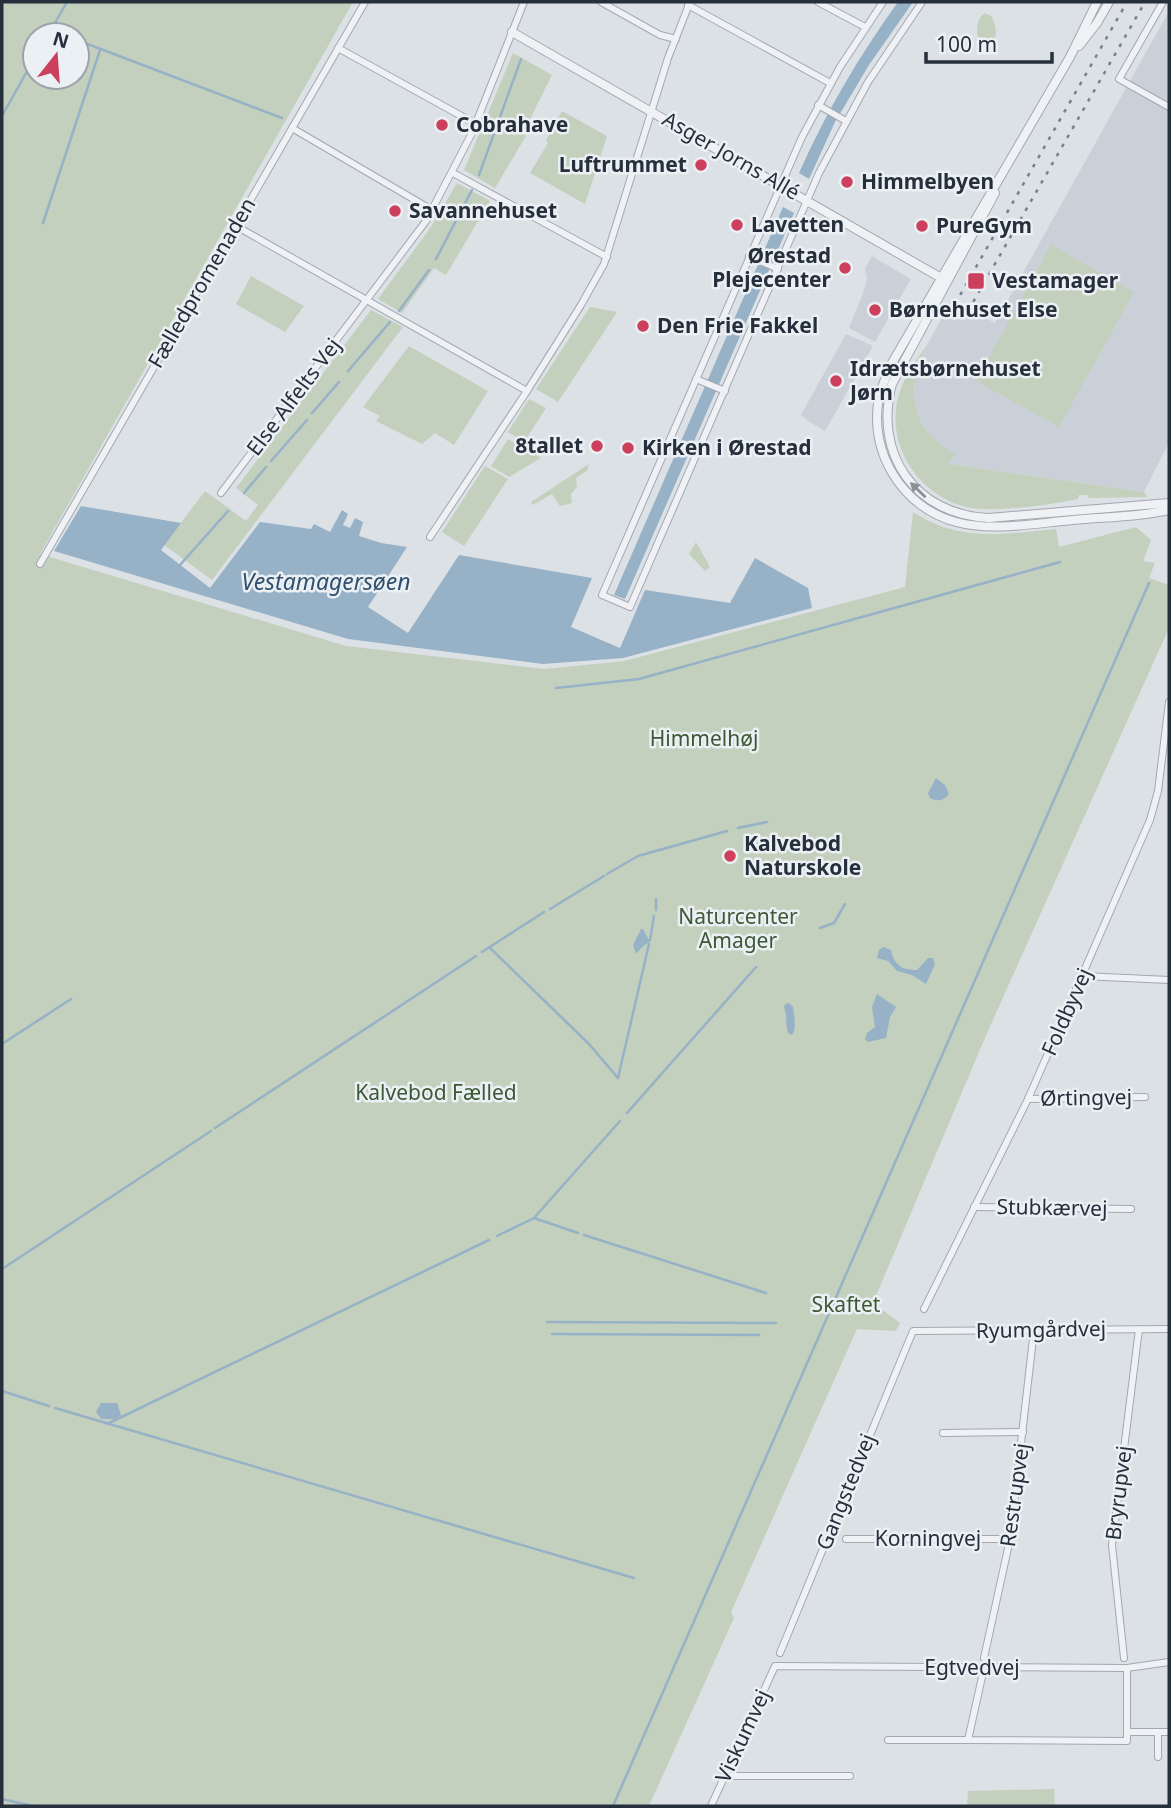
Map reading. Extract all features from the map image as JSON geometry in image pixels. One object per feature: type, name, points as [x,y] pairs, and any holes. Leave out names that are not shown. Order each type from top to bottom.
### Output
[{"type":"street","name":"Fælledpromenaden","points":[[40,564],[365,2]]},
{"type":"street","name":"Else Alfelts Vej","points":[[221,493],[412,241],[432,210],[476,124],[524,2]]},
{"type":"street","points":[[601,2],[660,35],[676,38]]},
{"type":"street","points":[[818,2],[865,27]]},
{"type":"street","points":[[883,2],[830,83],[780,184],[602,595],[629,607],[843,119],[922,2]]},
{"type":"street","points":[[1097,2],[1070,57],[985,201],[945,280],[892,362],[879,398],[877,416],[883,453],[890,469],[905,490],[939,516],[972,526],[989,526],[1148,509],[1169,510]]},
{"type":"street","points":[[1070,57],[1097,23],[1109,2]]},
{"type":"street","points":[[1163,2],[1119,79],[1169,107]]},
{"type":"street","points":[[430,537],[527,391],[581,305],[607,257],[689,3],[830,83]]},
{"type":"street","name":"Asger Jorns Allé","points":[[512,32],[945,280]]},
{"type":"street","points":[[338,48],[476,124]]},
{"type":"street","points":[[818,105],[843,119]]},
{"type":"street","points":[[292,128],[432,210]]},
{"type":"street","points":[[453,173],[607,257]]},
{"type":"street","points":[[236,226],[527,391]]},
{"type":"street","points":[[749,256],[778,269]]},
{"type":"street","points":[[696,379],[723,390]]},
{"type":"street","points":[[1148,509],[1169,503]]},
{"type":"street","name":"Foldbyvej","points":[[924,1309],[1028,1099],[1150,820],[1158,791],[1169,702]]},
{"type":"street","points":[[1083,976],[1169,980]]},
{"type":"street","name":"Ørtingvej","points":[[1028,1099],[1144,1097]]},
{"type":"street","name":"Stubkærvej","points":[[974,1207],[1131,1209]]},
{"type":"street","name":"Bryrupvej","points":[[1124,1658],[1112,1545],[1139,1329]]},
{"type":"street","name":"Ryumgårdvej","points":[[913,1331],[1169,1329]]},
{"type":"street","name":"Restrupvej","points":[[984,1658],[1010,1539],[1034,1330]]},
{"type":"street","name":"Gangstedvej","points":[[780,1653],[913,1331]]},
{"type":"street","points":[[943,1433],[1023,1432]]},
{"type":"street","name":"Korningvej","points":[[846,1539],[1010,1539]]},
{"type":"street","name":"Egtvedvej","points":[[775,1666],[1127,1668],[1169,1662]]},
{"type":"street","name":"Viskumvej","points":[[711,1806],[775,1666]]},
{"type":"street","points":[[968,1741],[969,1727],[985,1668]]},
{"type":"street","points":[[888,1740],[1127,1741],[1127,1668]]},
{"type":"street","points":[[1127,1732],[1169,1732]]},
{"type":"street","points":[[1157,1757],[1158,1732]]},
{"type":"street","points":[[724,1776],[850,1776]]},
{"type":"shaded area","points":[[1169,11],[1169,442],[1144,492],[947,464],[954,454],[931,438],[914,403],[915,376],[927,345],[951,301],[995,323]]},
{"type":"shaded area","name":"Børnehuset Else","points":[[872,256],[911,279],[875,342],[849,328],[864,291],[867,278],[865,269]]},
{"type":"shaded area","name":"Idrætsbørnehuset Jørn","points":[[846,334],[873,346],[825,431],[801,415]]},
{"type":"green space","name":"Kalvebod Fælled","points":[[2,2],[353,2],[40,554],[346,646],[544,669],[624,661],[905,587],[913,512],[931,522],[965,532],[1000,534],[1056,529],[1059,547],[1136,527],[1151,540],[1143,561],[1155,563],[1149,578],[1169,585],[1169,628],[987,1033],[873,1303],[900,1323],[896,1331],[857,1329],[731,1612],[734,1618],[649,1806],[2,1806]]},
{"type":"green space","points":[[985,13],[991,16],[996,28],[994,40],[988,46],[980,42],[977,30],[978,22]]},
{"type":"green space","points":[[513,53],[552,75],[523,133],[526,136],[495,188],[464,170]]},
{"type":"green space","points":[[562,111],[607,136],[585,204],[530,173],[548,143],[546,140]]},
{"type":"green space","points":[[457,183],[490,201],[446,275],[434,268],[402,313],[378,299],[431,227]]},
{"type":"green space","points":[[1051,245],[1134,292],[1059,427],[976,381]]},
{"type":"green space","points":[[251,276],[304,306],[285,332],[236,304]]},
{"type":"green space","points":[[590,307],[617,312],[558,402],[536,389]]},
{"type":"green space","points":[[371,310],[403,327],[212,580],[164,545],[205,491],[246,521],[258,505],[236,488]]},
{"type":"green space","points":[[927,345],[916,377],[916,406],[920,420],[928,432],[955,454],[948,464],[1144,492],[1147,497],[1088,498],[1087,495],[1079,495],[1078,499],[1052,504],[977,509],[948,500],[932,490],[908,463],[896,428],[900,391]]},
{"type":"green space","points":[[409,346],[488,391],[454,445],[435,433],[422,444],[376,421],[380,416],[363,407]]},
{"type":"green space","points":[[529,399],[546,408],[524,442],[508,432]]},
{"type":"green space","points":[[508,439],[541,458],[509,477],[491,466]]},
{"type":"green space","points":[[589,464],[587,471],[576,478],[577,487],[571,494],[572,503],[560,506],[552,494],[533,505],[531,502]]},
{"type":"green space","points":[[485,466],[508,479],[464,546],[442,532]]},
{"type":"green space","points":[[696,542],[710,567],[705,571],[689,554]]},
{"type":"green space","points":[[1054,1789],[1055,1806],[967,1806],[968,1791]]},
{"type":"water","points":[[898,2],[913,2],[869,65],[835,122],[809,179],[799,173],[820,128],[870,43]]},
{"type":"water","points":[[783,207],[794,213],[625,599],[614,595]]},
{"type":"water","name":"Vestamagersøen","points":[[81,506],[181,523],[161,550],[210,588],[260,522],[311,529],[314,524],[330,532],[342,510],[348,514],[343,525],[350,528],[355,518],[363,522],[359,536],[407,547],[368,607],[408,633],[459,555],[592,578],[571,627],[620,648],[645,590],[730,603],[755,558],[808,588],[812,608],[623,658],[543,664],[348,639],[54,551]]},
{"type":"water","points":[[936,778],[945,785],[949,794],[940,800],[930,798],[928,793]]},
{"type":"water","points":[[641,929],[650,942],[636,954],[633,945]]},
{"type":"water","points":[[883,947],[891,950],[897,963],[907,969],[917,970],[928,958],[933,958],[935,964],[926,984],[912,975],[897,971],[888,961],[877,958]]},
{"type":"water","points":[[877,994],[896,1007],[890,1017],[886,1038],[868,1042],[865,1039],[867,1033],[875,1027],[872,1007]]},
{"type":"water","points":[[789,1003],[793,1007],[792,1035],[788,1033],[784,1008],[785,1004]]},
{"type":"water","points":[[101,1403],[117,1403],[121,1415],[116,1419],[101,1419],[96,1412]]},
{"type":"waterway","points":[[56,21],[67,2]]},
{"type":"waterway","points":[[91,45],[282,118]]},
{"type":"waterway","points":[[43,223],[100,50]]},
{"type":"waterway","points":[[479,175],[521,59]]},
{"type":"waterway","points":[[2,116],[21,82]]},
{"type":"waterway","points":[[436,259],[472,190]]},
{"type":"waterway","points":[[399,311],[429,270]]},
{"type":"waterway","points":[[348,371],[390,322]]},
{"type":"waterway","points":[[312,413],[339,382]]},
{"type":"waterway","points":[[271,461],[307,420]]},
{"type":"waterway","points":[[244,493],[266,467]]},
{"type":"waterway","points":[[180,565],[228,511]]},
{"type":"waterway","points":[[556,688],[639,679],[1060,562]]},
{"type":"waterway","points":[[613,1806],[1149,583]]},
{"type":"waterway","points":[[738,828],[767,822]]},
{"type":"waterway","points":[[607,874],[638,856],[727,831]]},
{"type":"waterway","points":[[550,909],[604,876]]},
{"type":"waterway","points":[[656,899],[656,910]]},
{"type":"waterway","points":[[820,928],[834,923],[845,904]]},
{"type":"waterway","points":[[482,952],[544,912]]},
{"type":"waterway","points":[[650,940],[654,916]]},
{"type":"waterway","points":[[618,1078],[649,944]]},
{"type":"waterway","points":[[489,947],[589,1044],[618,1078]]},
{"type":"waterway","points":[[215,1128],[476,956]]},
{"type":"waterway","points":[[627,1113],[756,967]]},
{"type":"waterway","points":[[2,1044],[71,999]]},
{"type":"waterway","points":[[497,1236],[534,1218],[620,1121]]},
{"type":"waterway","points":[[2,1269],[211,1131]]},
{"type":"waterway","points":[[534,1218],[578,1233]]},
{"type":"waterway","points":[[584,1235],[766,1293]]},
{"type":"waterway","points":[[107,1424],[489,1240]]},
{"type":"waterway","points":[[547,1322],[776,1323]]},
{"type":"waterway","points":[[552,1334],[759,1335]]},
{"type":"waterway","points":[[2,1391],[49,1406]]},
{"type":"waterway","points":[[55,1408],[634,1578]]},
{"type":"waterway","points":[[2,1799],[33,1806]]},
{"type":"railway","points":[[955,304],[1127,2]]},
{"type":"railway","points":[[968,311],[1145,2]]},
{"type":"place","name":"Cobrahave","points":[[442,125]]},
{"type":"place","name":"Luftrummet","points":[[701,165]]},
{"type":"place","name":"Himmelbyen","points":[[847,182]]},
{"type":"place","name":"Savannehuset","points":[[395,211]]},
{"type":"place","name":"Lavetten","points":[[737,225]]},
{"type":"place","name":"PureGym","points":[[922,226]]},
{"type":"place","name":"Ørestad Plejecenter","points":[[845,268]]},
{"type":"place","name":"Vestamager","points":[[976,281]]},
{"type":"place","name":"Børnehuset Else","points":[[875,310]]},
{"type":"place","name":"Den Frie Fakkel","points":[[643,326]]},
{"type":"place","name":"Idrætsbørnehuset Jørn","points":[[836,381]]},
{"type":"place","name":"8tallet","points":[[597,446]]},
{"type":"place","name":"Kirken i Ørestad","points":[[628,448]]},
{"type":"place","name":"Kalvebod Naturskole","points":[[730,856]]},
{"type":"park label","name":"Himmelhøj","points":[[704,739]]},
{"type":"park label","name":"Naturcenter Amager","points":[[738,929]]},
{"type":"park label","name":"Skaftet","points":[[846,1305]]}]
